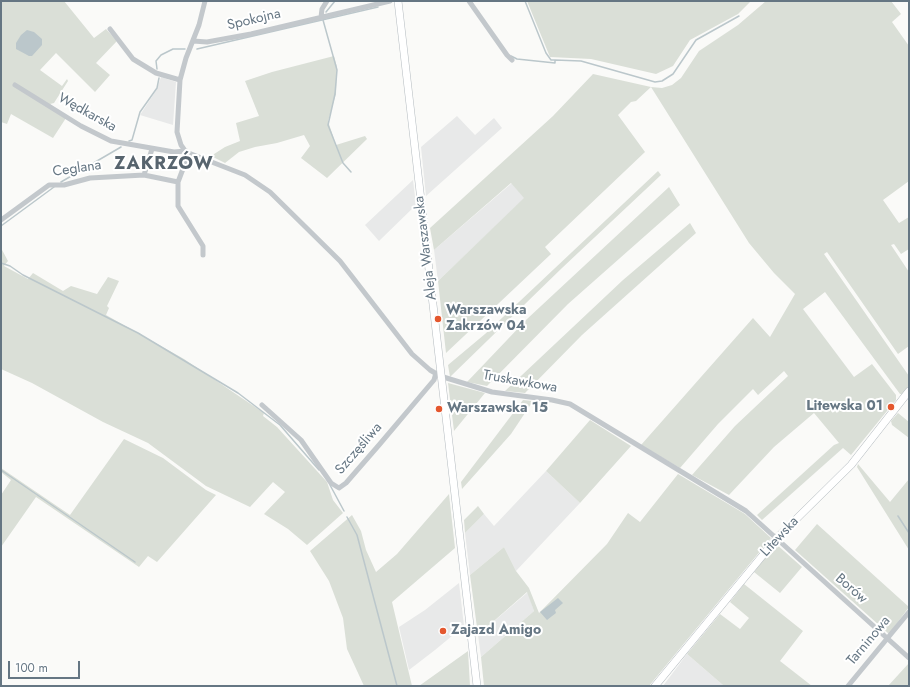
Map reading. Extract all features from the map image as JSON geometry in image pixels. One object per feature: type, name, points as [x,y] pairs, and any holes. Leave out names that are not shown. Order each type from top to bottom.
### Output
[{"type":"street","points":[[203,255],[203,246],[182,215],[178,206],[178,182],[188,153],[181,145],[177,132],[180,80],[205,1]]},
{"type":"street","points":[[321,17],[322,9],[327,1]]},
{"type":"street","name":"Spokojna","points":[[193,41],[207,42],[251,34],[390,1]]},
{"type":"street","name":"Aleja Warszawska","points":[[398,1],[438,374],[477,686]]},
{"type":"street","points":[[469,1],[512,60]]},
{"type":"street","points":[[110,29],[134,59],[156,73],[180,80]]},
{"type":"street","name":"Wędkarska","points":[[15,85],[81,126],[111,141],[188,153]]},
{"type":"street","points":[[144,176],[152,148]]},
{"type":"street","name":"Truskawkowa","points":[[188,153],[244,175],[270,192],[340,261],[412,354],[438,374],[492,392],[552,400],[570,404],[746,510],[777,538]]},
{"type":"street","name":"Ceglana","points":[[1,220],[49,185],[64,185],[90,178],[144,176],[178,182]]},
{"type":"street","name":"Szczęśliwa","points":[[262,405],[301,440],[331,483],[339,488],[379,445],[438,374]]},
{"type":"street","name":"Litewska","points":[[655,686],[777,538],[851,465],[909,391]]},
{"type":"street","name":"Borów","points":[[777,538],[889,638],[909,658]]},
{"type":"street","name":"Tarninowa","points":[[848,686],[909,612]]},
{"type":"shaded area","points":[[1,1],[64,1],[94,38],[106,29],[117,41],[96,63],[110,75],[95,92],[56,53],[40,70],[62,86],[67,79],[68,81],[54,103],[50,104],[66,118],[53,138],[11,114],[7,124],[1,122]]},
{"type":"shaded area","points":[[527,1],[751,1],[738,14],[690,40],[673,66],[656,74],[591,59],[550,57]]},
{"type":"shaded area","points":[[766,1],[891,1],[901,14],[892,22],[909,46],[909,181],[883,200],[899,223],[909,217],[909,249],[901,254],[894,244],[891,245],[909,272],[909,346],[898,354],[827,252],[824,254],[909,376],[909,386],[903,394],[900,394],[825,292],[803,309],[854,377],[872,364],[896,395],[896,400],[851,455],[843,448],[762,520],[757,515],[834,445],[839,443],[814,413],[774,447],[729,495],[692,475],[735,426],[788,376],[784,371],[758,395],[753,389],[718,424],[680,468],[641,445],[753,318],[770,337],[795,294],[774,273],[749,243],[651,87],[662,88],[672,85],[681,78],[699,51],[738,25]]},
{"type":"shaded area","points":[[27,30],[34,32],[42,39],[42,45],[32,56],[29,56],[16,49],[16,43],[21,35]]},
{"type":"shaded area","points":[[334,56],[337,67],[336,94],[328,121],[336,145],[365,136],[367,139],[327,178],[301,158],[310,146],[304,135],[239,152],[225,163],[211,156],[225,147],[240,141],[236,123],[259,116],[245,81],[272,72]]},
{"type":"shaded area","points":[[593,74],[651,87],[636,101],[631,102],[618,115],[645,152],[545,247],[551,254],[446,353],[438,281],[524,198],[511,183],[434,250],[430,228],[553,116]]},
{"type":"shaded area","points":[[161,77],[176,82],[173,125],[140,115],[157,89]]},
{"type":"shaded area","points":[[457,116],[475,135],[494,118],[502,128],[426,196],[421,147]]},
{"type":"shaded area","points":[[658,171],[661,175],[562,268],[450,377],[448,365],[485,334]]},
{"type":"shaded area","points":[[413,180],[416,205],[379,241],[365,225]]},
{"type":"shaded area","points":[[512,183],[525,198],[438,281],[434,250]]},
{"type":"shaded area","points":[[669,187],[680,205],[568,304],[487,386],[467,382],[527,319]]},
{"type":"shaded area","points":[[690,223],[696,233],[582,335],[525,393],[505,391],[623,280]]},
{"type":"shaded area","points":[[1,248],[8,261],[4,266],[28,279],[33,273],[63,291],[71,286],[97,294],[108,277],[119,281],[107,306],[109,308],[106,315],[184,359],[264,413],[263,416],[277,427],[327,482],[333,500],[343,513],[307,545],[288,529],[264,514],[285,492],[273,482],[250,507],[206,486],[148,443],[103,422],[32,383],[1,369]]},
{"type":"shaded area","points":[[448,383],[485,393],[454,431]]},
{"type":"shaded area","points":[[523,400],[533,401],[511,434],[462,489],[461,482]]},
{"type":"shaded area","points":[[898,413],[909,422],[909,438],[892,425],[891,421]]},
{"type":"shaded area","points":[[590,420],[631,446],[580,503],[546,471]]},
{"type":"shaded area","points":[[124,439],[163,458],[206,490],[216,495],[157,562],[148,556],[139,567],[36,497],[1,547],[1,495],[11,480],[1,472],[1,468],[70,515]]},
{"type":"shaded area","points":[[858,464],[890,502],[909,479],[909,550],[857,467]]},
{"type":"shaded area","points":[[546,471],[580,503],[516,571],[504,547],[470,575],[465,533],[484,514],[494,526]]},
{"type":"shaded area","points":[[678,474],[745,514],[771,538],[649,686],[484,686],[481,657],[534,611],[527,592],[478,635],[470,575],[504,547],[516,571],[529,588],[539,613],[607,544],[628,513],[640,522]]},
{"type":"shaded area","points":[[449,494],[455,548],[392,602],[412,686],[364,686],[347,649],[343,618],[329,581],[310,551],[352,515],[361,531],[366,550],[376,572],[397,554]]},
{"type":"shaded area","points":[[478,506],[484,514],[465,533],[464,520]]},
{"type":"shaded area","points":[[817,524],[909,607],[889,634],[795,550]]},
{"type":"shaded area","points":[[776,544],[802,567],[780,593],[754,572]]},
{"type":"shaded area","points":[[459,583],[464,626],[409,670],[399,627],[425,610]]},
{"type":"shaded area","points":[[744,584],[803,631],[780,661],[812,686],[724,686],[687,654],[720,614],[740,629],[749,618],[730,602]]},
{"type":"shaded area","points":[[528,592],[534,611],[481,657],[478,635]]},
{"type":"shaded area","points":[[558,598],[563,603],[555,610],[556,613],[547,620],[540,612]]},
{"type":"shaded area","points":[[468,651],[470,686],[419,686]]},
{"type":"shaded area","points":[[687,654],[724,686],[663,686]]},
{"type":"shaded area","points":[[909,663],[909,686],[888,686]]},
{"type":"waterway","points":[[326,12],[335,1]]},
{"type":"waterway","points":[[511,56],[517,59],[555,63],[555,60],[551,60],[546,53],[525,1]]},
{"type":"waterway","points":[[197,49],[378,7]]},
{"type":"waterway","points":[[555,60],[581,61],[655,82],[662,81],[673,74],[696,40],[739,16]]},
{"type":"waterway","points":[[323,20],[337,70],[335,94],[328,125],[343,163],[351,172]]},
{"type":"waterway","points":[[157,69],[156,61],[161,55],[173,49],[185,49]]},
{"type":"waterway","points":[[129,141],[132,140],[140,112],[157,88],[159,78]]},
{"type":"waterway","points":[[61,182],[121,147]]},
{"type":"waterway","points":[[1,226],[54,187]]},
{"type":"waterway","points":[[1,263],[10,266],[23,275],[138,333],[238,393],[280,425],[319,470]]},
{"type":"waterway","points":[[1,470],[135,562]]},
{"type":"waterway","points":[[330,485],[344,511]]},
{"type":"waterway","points":[[898,516],[909,533]]},
{"type":"waterway","points":[[347,517],[357,535],[397,686]]},
{"type":"place","name":"Warszawska Zakrzów 04","points":[[438,319]]},
{"type":"place","name":"Litewska 01","points":[[891,407]]},
{"type":"place","name":"Warszawska 15","points":[[439,409]]},
{"type":"place","name":"Zajazd Amigo","points":[[443,631]]},
{"type":"district","name":"ZAKRZÓW","points":[[164,165]]}]
